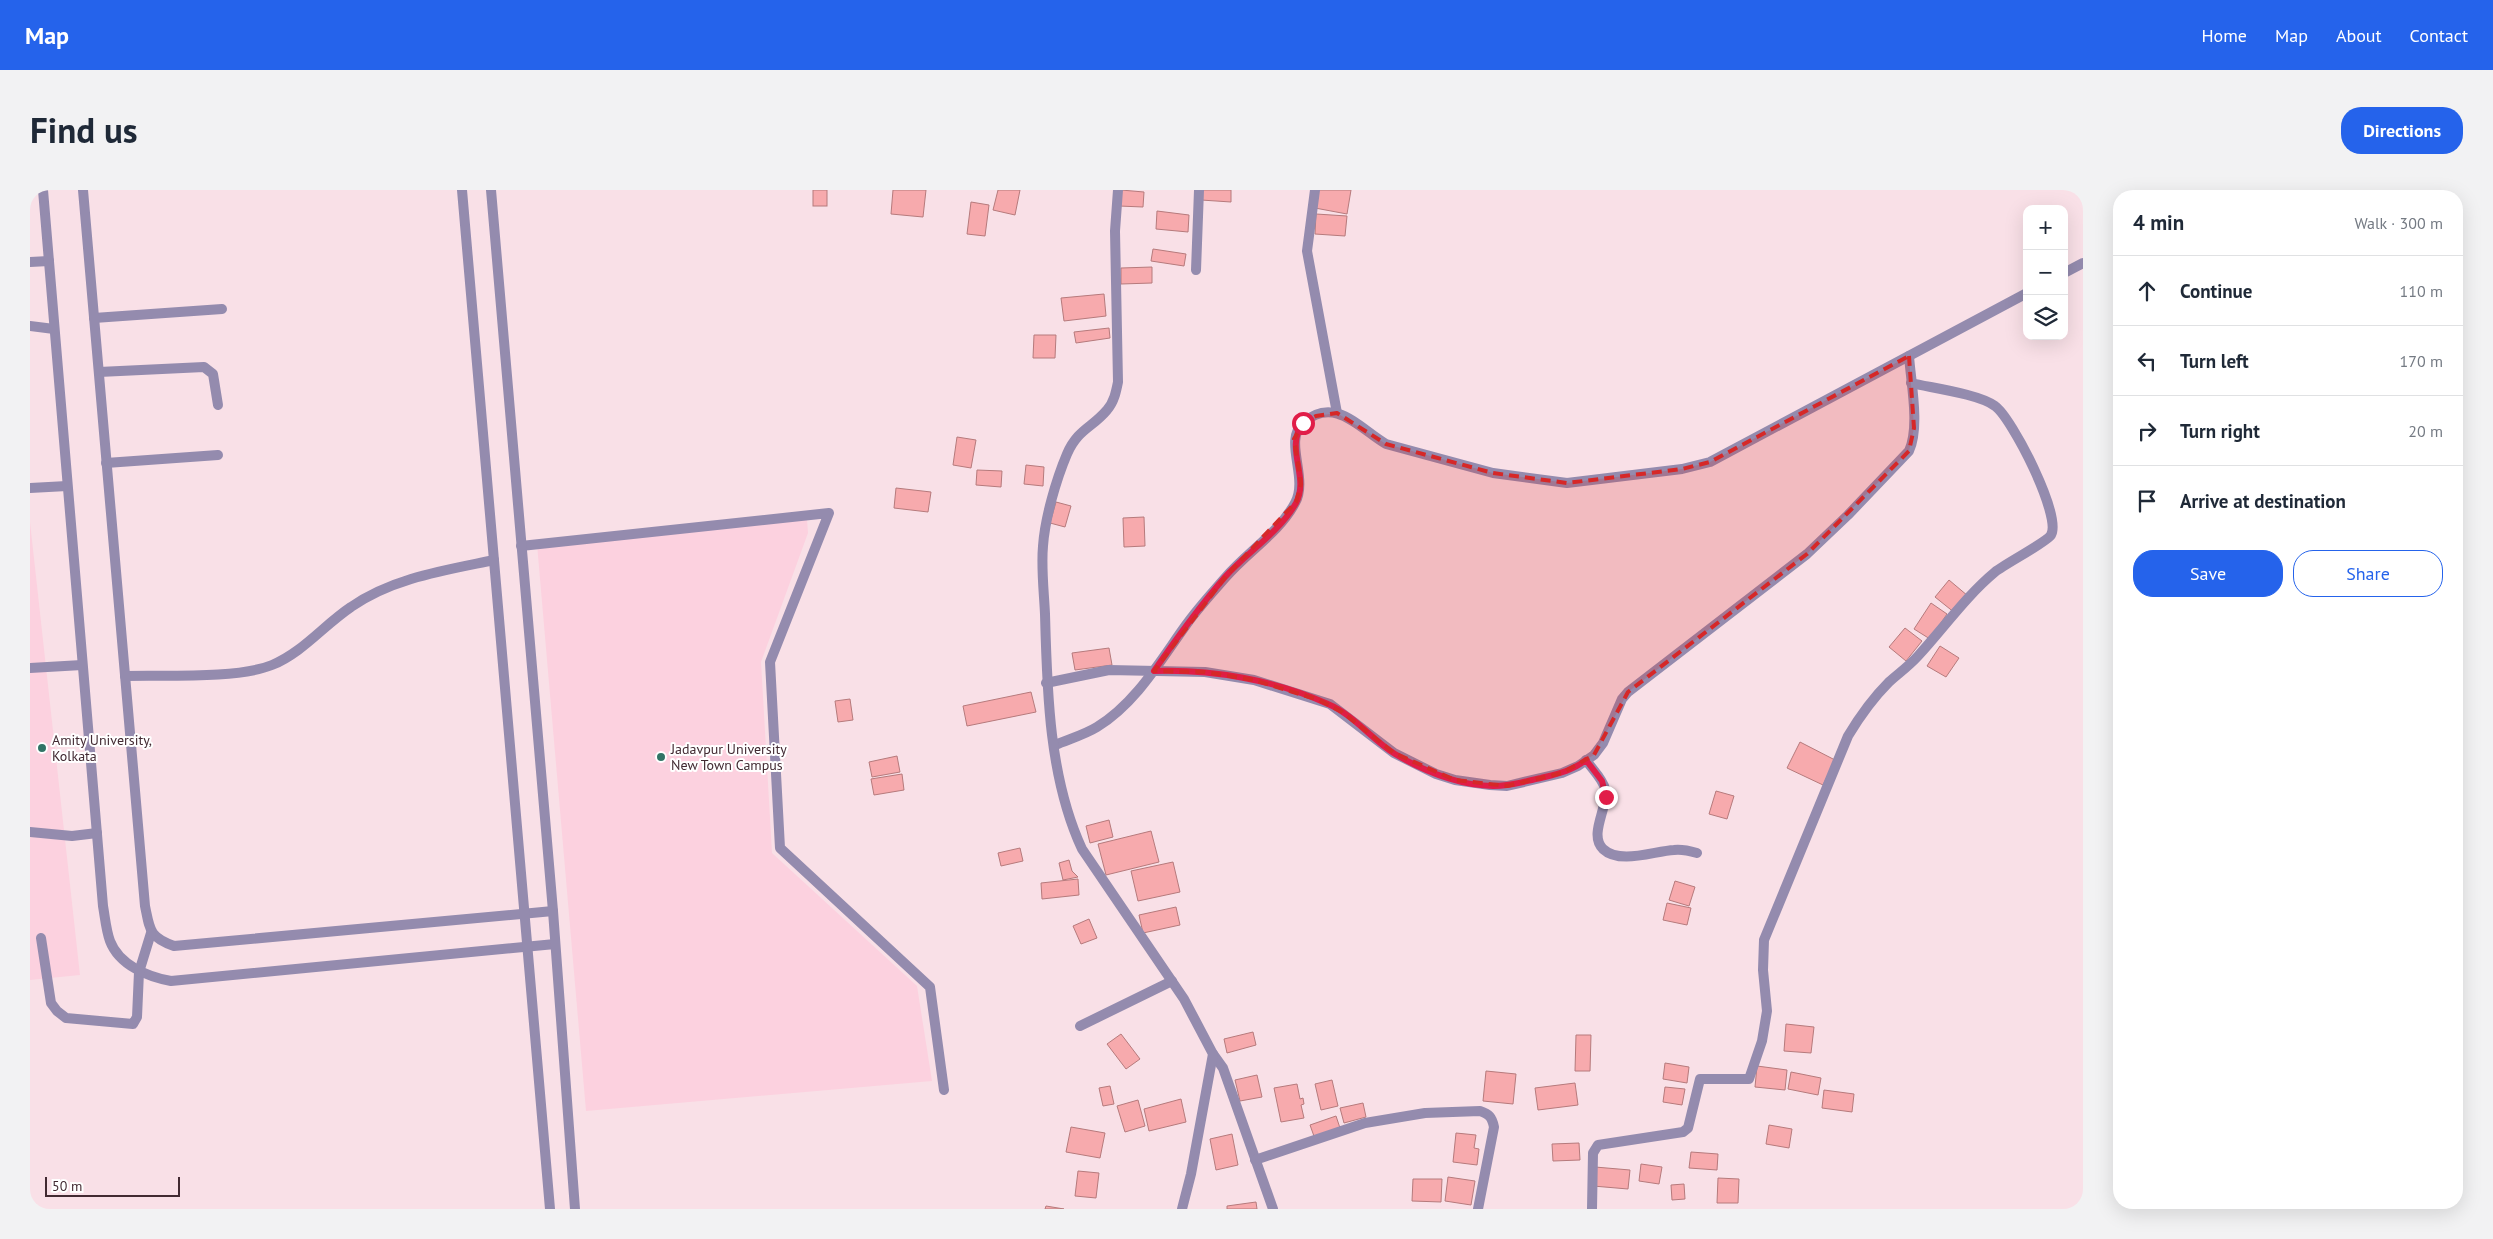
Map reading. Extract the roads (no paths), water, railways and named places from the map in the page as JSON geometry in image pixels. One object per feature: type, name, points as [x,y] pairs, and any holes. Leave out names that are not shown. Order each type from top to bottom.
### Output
[{"type":"street","points":[[43,190],[97,833],[108,936],[120,956],[139,972],[171,981],[555,944]]},
{"type":"street","points":[[41,938],[51,1002],[56,1011],[66,1018],[132,1024],[137,1017],[139,972],[151,933],[145,906],[83,190]]},
{"type":"street","points":[[462,190],[550,1209]]},
{"type":"street","points":[[491,190],[553,911],[575,1209]]},
{"type":"street","points":[[1118,190],[1115,231],[1118,382],[1114,399],[1107,410],[1080,432],[1071,446],[1054,495],[1043,545],[1046,683],[1060,784],[1072,827],[1082,848],[1172,982],[1223,1068],[1272,1209]]},
{"type":"street","points":[[1196,270],[1199,190]]},
{"type":"street","points":[[1314,190],[1308,259],[1338,413]]},
{"type":"street","points":[[30,262],[49,261]]},
{"type":"street","points":[[2068,271],[2083,263]]},
{"type":"street","points":[[1055,745],[1097,727],[1130,698],[1154,671],[1188,622],[1226,576],[1285,517],[1296,502],[1301,484],[1294,439],[1303,423],[1316,416],[1338,413],[1349,417],[1373,437],[1386,444],[1493,473],[1567,483],[1682,469],[1710,462],[2023,295]]},
{"type":"street","points":[[94,318],[222,310]]},
{"type":"street","points":[[30,326],[54,329]]},
{"type":"street","points":[[1046,683],[1109,670],[1205,672],[1254,680],[1318,700],[1342,712],[1394,754],[1436,774],[1455,780],[1507,786],[1562,773],[1594,755],[1603,743],[1622,699],[1628,692],[1807,554],[1848,515],[1909,451],[1913,444],[1914,428],[1909,356]]},
{"type":"street","points":[[98,372],[204,366],[213,374],[218,405]]},
{"type":"street","points":[[1592,1209],[1593,1153],[1598,1145],[1683,1132],[1688,1128],[1700,1080],[1749,1079],[1762,1041],[1767,1011],[1763,970],[1764,940],[1848,736],[1864,711],[1888,683],[1916,658],[1993,573],[2046,540],[2052,534],[2054,525],[2050,510],[2032,466],[2008,421],[1997,406],[1977,398],[1911,384]]},
{"type":"street","points":[[106,463],[218,455]]},
{"type":"street","points":[[30,488],[67,486]]},
{"type":"street","points":[[521,546],[829,513],[770,662],[780,848],[930,987],[944,1090]]},
{"type":"street","points":[[125,676],[242,672],[270,666],[287,658],[351,607],[373,594],[429,574],[494,560]]},
{"type":"street","points":[[30,668],[82,665]]},
{"type":"street","points":[[1586,760],[1605,787],[1606,797],[1598,836],[1602,848],[1613,855],[1622,856],[1675,850],[1697,853]]},
{"type":"street","points":[[30,832],[72,836],[97,833]]},
{"type":"street","points":[[151,933],[156,938],[174,946],[553,911]]},
{"type":"street","points":[[1080,1026],[1172,982]]},
{"type":"street","points":[[1182,1209],[1191,1174],[1213,1054]]},
{"type":"street","points":[[1255,1160],[1365,1123],[1425,1112],[1480,1111],[1488,1113],[1493,1120],[1494,1127],[1478,1209]]},
{"type":"place","name":"Amity University, Kolkata","points":[[42,748]]},
{"type":"place","name":"Jadavpur University New Town Campus","points":[[661,757]]}]
